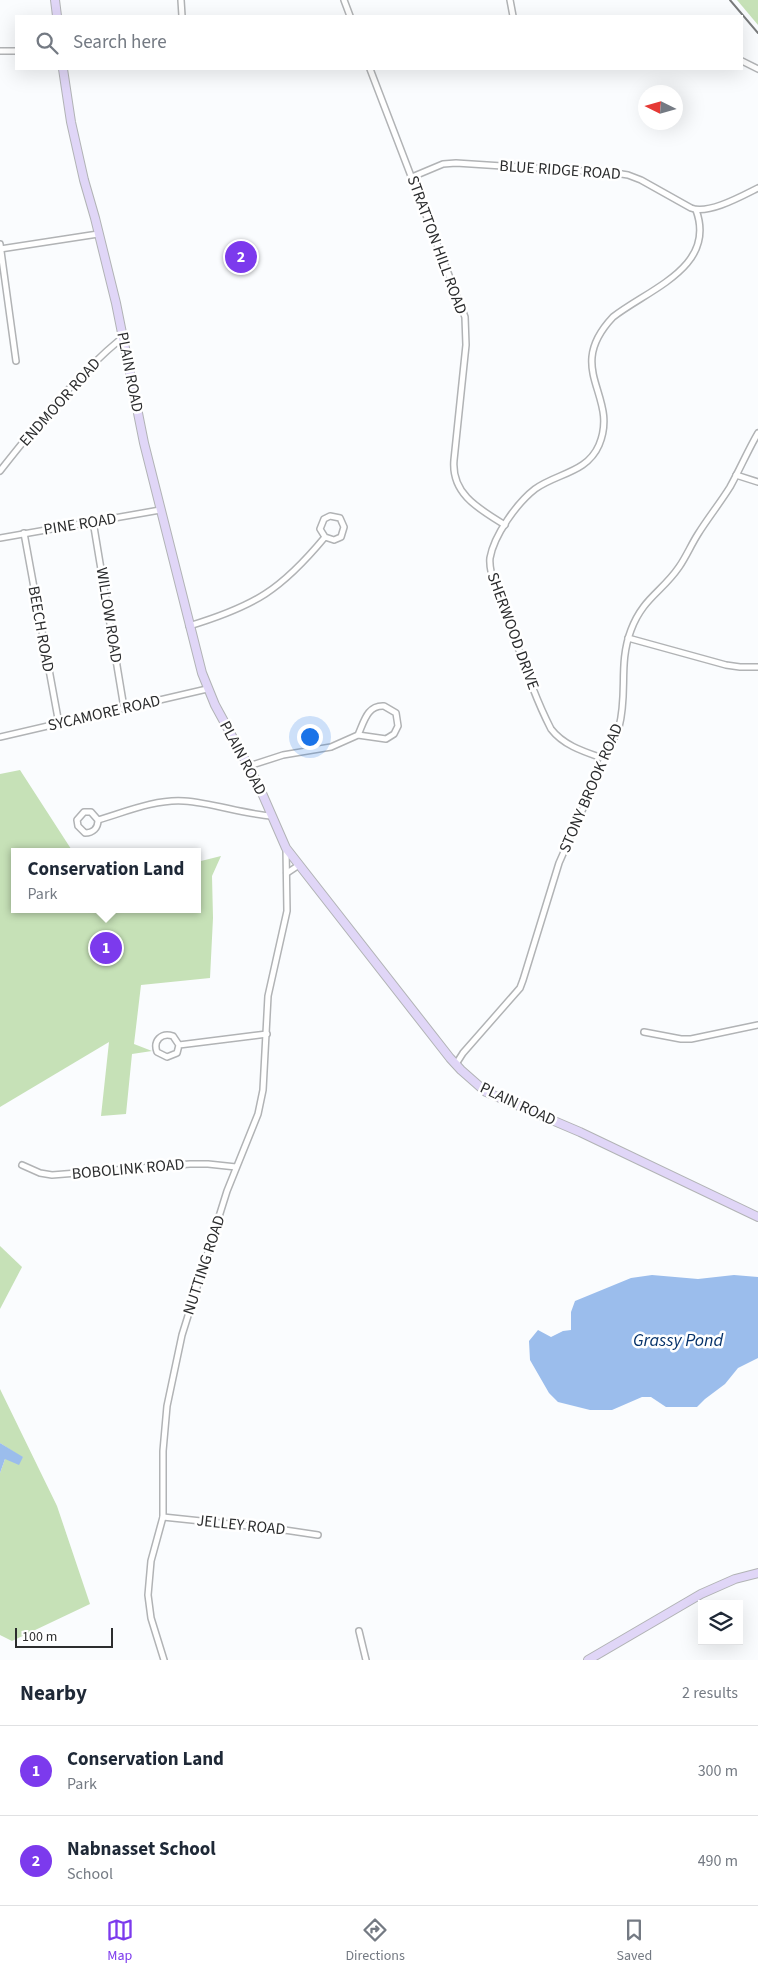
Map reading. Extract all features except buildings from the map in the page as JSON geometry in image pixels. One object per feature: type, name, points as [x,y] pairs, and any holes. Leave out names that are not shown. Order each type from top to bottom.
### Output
[{"type":"main road","points":[[55,0],[57,15]]},
{"type":"main road","name":"PLAIN ROAD","points":[[63,70],[71,122],[123,337],[144,443],[189,626],[208,689],[249,766],[286,848],[456,1064],[478,1086],[491,1095],[580,1132],[758,1217]]},
{"type":"main road","points":[[588,1660],[714,1588],[734,1579],[758,1573]]},
{"type":"street","points":[[181,0],[182,15]]},
{"type":"street","points":[[344,0],[350,15]]},
{"type":"street","points":[[510,0],[513,15]]},
{"type":"street","points":[[0,51],[15,51]]},
{"type":"street","points":[[743,62],[758,69]]},
{"type":"street","name":"STRATTON HILL ROAD","points":[[370,70],[460,302],[466,324],[466,345],[453,467],[455,480],[462,492],[472,503],[504,525]]},
{"type":"street","name":"BLUE RIDGE ROAD","points":[[412,177],[443,164],[456,163],[615,172],[628,174],[641,180],[696,210]]},
{"type":"street","points":[[696,210],[725,203],[758,188]]},
{"type":"street","name":"SHERWOOD DRIVE","points":[[604,758],[587,753],[564,742],[556,735],[545,718],[492,578],[490,557],[504,525],[525,498],[536,488],[580,468],[595,451],[599,444],[604,423],[600,397],[592,371],[593,345],[601,330],[613,316],[686,266],[698,248],[699,219],[696,210]]},
{"type":"street","points":[[0,249],[98,234]]},
{"type":"street","points":[[0,244],[16,361]]},
{"type":"street","name":"ENDMOOR ROAD","points":[[0,471],[46,415],[97,360],[123,337]]},
{"type":"street","name":"STONY BROOK ROAD","points":[[456,1064],[463,1053],[520,988],[559,863],[604,758],[615,739],[624,704],[623,659],[628,638],[640,611],[650,597],[667,582],[678,568],[736,475],[758,433]]},
{"type":"street","points":[[736,475],[758,482]]},
{"type":"street","name":"PINE ROAD","points":[[0,538],[160,510]]},
{"type":"street","points":[[330,516],[340,518],[344,525],[343,534],[334,540],[325,538],[320,529],[322,521],[330,516]]},
{"type":"street","name":"WILLOW ROAD","points":[[93,521],[124,708]]},
{"type":"street","name":"BEECH ROAD","points":[[24,534],[58,724]]},
{"type":"street","points":[[189,626],[235,610],[272,591],[295,572],[325,538]]},
{"type":"street","points":[[628,638],[726,665],[758,667]]},
{"type":"street","name":"SYCAMORE ROAD","points":[[0,737],[208,689]]},
{"type":"street","points":[[249,766],[283,755],[331,747],[358,735],[381,740],[390,737],[398,726],[396,713],[389,707],[375,707],[368,712],[358,735]]},
{"type":"street","points":[[98,820],[132,810],[175,801],[192,802],[272,816]]},
{"type":"street","points":[[84,812],[94,814],[98,820],[97,827],[89,833],[82,832],[77,820],[84,812]]},
{"type":"street","name":"NUTTING ROAD","points":[[164,1660],[151,1618],[148,1595],[151,1561],[163,1517],[162,1451],[170,1387],[182,1334],[236,1167],[258,1114],[263,1090],[268,996],[287,911],[286,848]]},
{"type":"street","points":[[287,873],[299,865]]},
{"type":"street","points":[[644,1032],[671,1038],[691,1039],[758,1025]]},
{"type":"street","points":[[166,1034],[176,1038],[179,1045],[177,1052],[167,1057],[158,1052],[156,1045],[159,1038],[166,1034]]},
{"type":"street","points":[[179,1045],[267,1034]]},
{"type":"street","name":"BOBOLINK ROAD","points":[[22,1165],[40,1173],[52,1175],[190,1164],[236,1167]]},
{"type":"street","name":"JELLEY ROAD","points":[[163,1517],[278,1528],[318,1535]]},
{"type":"street","points":[[359,1631],[366,1660]]},
{"type":"green space","points":[[737,0],[758,0],[758,25]]},
{"type":"green space","points":[[20,770],[70,848],[11,848],[11,913],[201,913],[201,861],[221,856],[212,876],[213,918],[210,978],[141,985],[134,1044],[152,1051],[132,1054],[126,1114],[101,1116],[109,1042],[0,1107],[0,774]]},
{"type":"green space","points":[[0,1246],[22,1267],[0,1309]]},
{"type":"green space","points":[[0,1389],[57,1506],[90,1604],[12,1641],[0,1635],[0,1473],[5,1459],[23,1458],[0,1443]]},
{"type":"water","name":"Grassy Pond","points":[[652,1275],[698,1279],[734,1275],[758,1277],[758,1358],[738,1368],[725,1384],[697,1407],[666,1407],[651,1397],[642,1397],[612,1410],[590,1410],[558,1402],[549,1393],[530,1360],[529,1341],[538,1330],[551,1337],[563,1331],[571,1330],[571,1312],[575,1301],[631,1278]]},
{"type":"water","points":[[0,1443],[23,1457],[19,1465],[5,1459],[0,1473]]},
{"type":"railway","points":[[730,0],[743,15]]},
{"type":"railway","points":[[743,15],[758,33]]},
{"type":"place","name":"Nabnasset School","points":[[241,257]]},
{"type":"place","name":"Conservation Land","points":[[106,948]]}]
